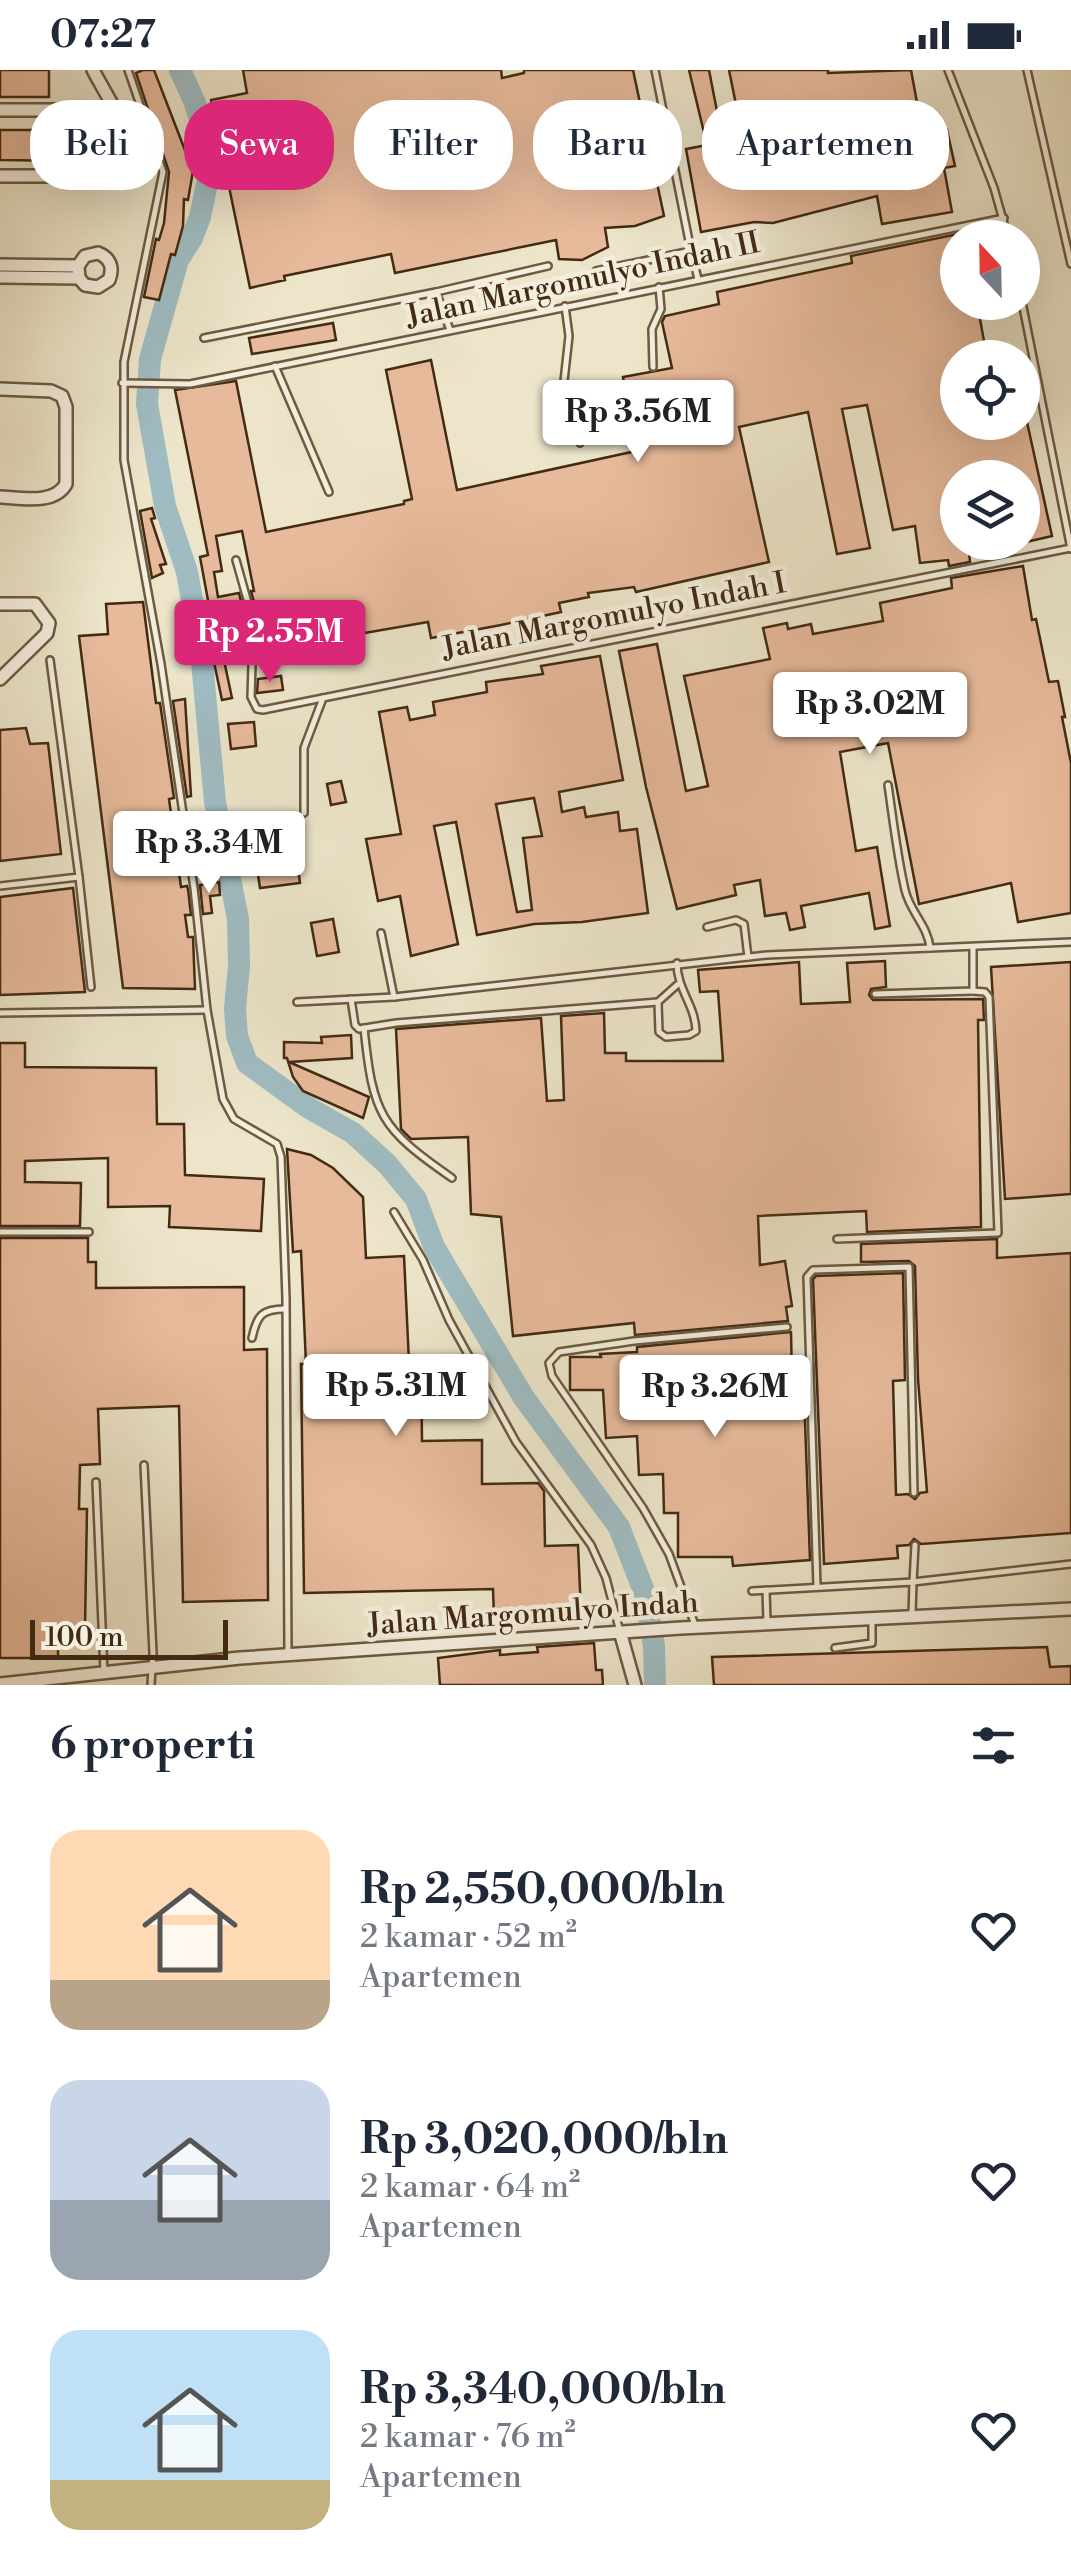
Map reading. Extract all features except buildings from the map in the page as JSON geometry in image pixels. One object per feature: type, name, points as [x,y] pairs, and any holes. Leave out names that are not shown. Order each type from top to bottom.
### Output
[{"type":"street","points":[[93,70],[109,100]]},
{"type":"street","points":[[0,110],[30,110]]},
{"type":"street","points":[[0,176],[30,175]]},
{"type":"street","points":[[0,265],[78,272],[0,276]]},
{"type":"street","points":[[0,389],[51,391],[62,396],[66,408],[66,484],[60,494],[50,498],[0,497]]},
{"type":"street","points":[[0,604],[36,604],[49,623],[47,633],[0,679]]},
{"type":"street","name":"Jalan Margomulyo Indah","points":[[0,1684],[288,1654],[681,1628],[1071,1609]]},
{"type":"street","points":[[628,1634],[634,1685]]},
{"type":"lane","points":[[128,70],[163,172],[122,383],[124,460],[161,664],[194,888],[207,1010],[227,1110],[280,1150],[286,1308],[288,1654]]},
{"type":"lane","points":[[655,70],[698,278]]},
{"type":"lane","points":[[948,70],[1004,218]]},
{"type":"lane","points":[[1027,70],[1071,264]]},
{"type":"lane","name":"Jalan Margomulyo Indah II","points":[[122,383],[170,386],[1004,218]]},
{"type":"lane","points":[[596,271],[691,251]]},
{"type":"lane","points":[[204,338],[548,266]]},
{"type":"lane","points":[[653,367],[652,329],[661,308],[659,286]]},
{"type":"lane","points":[[436,292],[450,330]]},
{"type":"lane","points":[[565,306],[569,336],[564,381],[580,442]]},
{"type":"lane","name":"Jalan Margomulyo Indah I","points":[[236,560],[253,632],[253,702],[263,710],[1071,548],[1026,320]]},
{"type":"lane","points":[[274,366],[329,492]]},
{"type":"lane","points":[[50,660],[92,987]]},
{"type":"lane","points":[[304,813],[304,748],[323,698]]},
{"type":"lane","points":[[888,784],[906,894],[917,920],[928,932],[930,948]]},
{"type":"lane","points":[[0,886],[79,877]]},
{"type":"lane","points":[[707,928],[736,920],[744,924],[748,956]]},
{"type":"lane","points":[[381,934],[394,996]]},
{"type":"lane","points":[[297,1002],[394,996],[748,956],[1071,942]]},
{"type":"lane","points":[[973,947],[973,991]]},
{"type":"lane","points":[[658,1002],[661,1036],[694,1033],[693,1012],[677,985],[677,963]]},
{"type":"lane","points":[[350,999],[356,1028],[364,1028],[396,1022],[658,1002],[677,985]]},
{"type":"lane","points":[[837,1240],[998,1233],[986,992],[874,994]]},
{"type":"lane","points":[[0,1013],[207,1010]]},
{"type":"lane","points":[[364,1028],[370,1088],[396,1136],[452,1178]]},
{"type":"lane","points":[[394,1212],[423,1260],[449,1320],[516,1442],[592,1545],[628,1634]]},
{"type":"lane","points":[[0,1232],[89,1232]]},
{"type":"lane","points":[[817,1586],[807,1278],[813,1270],[909,1268],[914,1493]]},
{"type":"lane","points":[[252,1338],[260,1313],[286,1308]]},
{"type":"lane","points":[[696,1628],[670,1554],[552,1376],[549,1363],[559,1352],[787,1327]]},
{"type":"lane","points":[[144,1465],[153,1666],[150,1685]]},
{"type":"lane","points":[[96,1482],[104,1672]]},
{"type":"lane","points":[[912,1618],[915,1545]]},
{"type":"lane","points":[[752,1591],[913,1582],[1071,1564]]},
{"type":"lane","points":[[766,1590],[767,1625]]},
{"type":"lane","points":[[834,1648],[870,1644],[872,1620]]},
{"type":"waterway","points":[[180,70],[206,139],[208,179],[200,217],[178,260],[150,359],[147,404],[165,506],[187,572],[201,651],[215,802],[238,919],[237,1036],[247,1063],[309,1108],[353,1133],[387,1164],[416,1199],[434,1247],[524,1398],[619,1527],[645,1594],[654,1646],[655,1685]]}]
